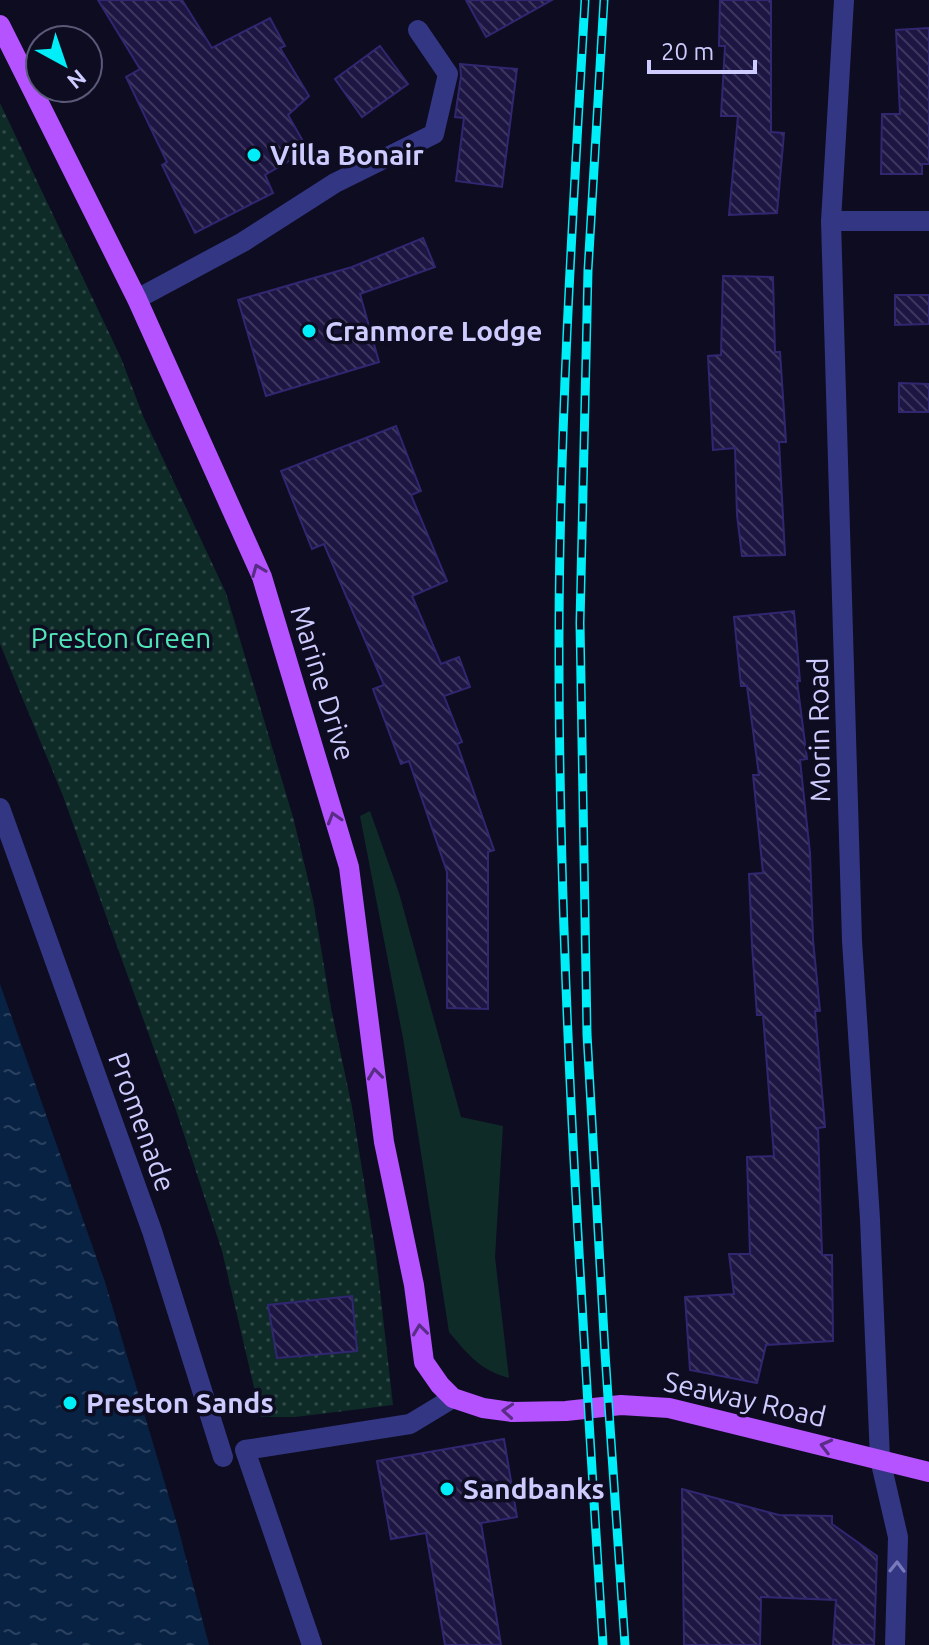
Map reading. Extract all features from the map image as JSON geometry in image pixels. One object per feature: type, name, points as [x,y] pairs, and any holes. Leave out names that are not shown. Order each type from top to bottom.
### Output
[{"type":"main road","name":"Marine Drive","points":[[0,25],[137,299],[262,577],[349,867],[384,1142],[414,1285],[424,1362],[453,1398]]},
{"type":"main road","name":"Seaway Road","points":[[453,1398],[483,1408],[512,1412],[566,1411],[621,1405],[669,1408],[929,1472]]},
{"type":"street","name":"Morin Road","points":[[844,0],[831,221],[852,941],[870,1219],[880,1459],[898,1537],[895,1645]]},
{"type":"street","points":[[137,299],[243,242],[335,183],[434,134],[448,74],[418,30]]},
{"type":"street","points":[[831,221],[929,221]]},
{"type":"street","name":"Promenade","points":[[0,808],[152,1231],[223,1457]]},
{"type":"street","points":[[312,1645],[245,1450],[410,1424],[453,1398]]},
{"type":"green space","name":"Preston Green","points":[[0,103],[121,358],[143,416],[226,593],[293,817],[313,900],[376,1256],[393,1405],[295,1417],[261,1417],[222,1251],[176,1110],[63,796],[0,644]]},
{"type":"green space","points":[[370,811],[399,893],[461,1117],[503,1126],[495,1257],[509,1378],[482,1366],[449,1332],[403,1038],[360,816]]},
{"type":"water","name":"Preston Sands","points":[[0,984],[105,1282],[177,1524],[209,1645],[0,1645]]},
{"type":"building","points":[[98,0],[182,0],[212,48],[270,18],[285,46],[280,48],[309,96],[288,115],[308,150],[265,175],[273,193],[195,233],[162,165],[167,162],[126,77],[140,69]]},
{"type":"building","points":[[466,0],[552,0],[486,37]]},
{"type":"building","points":[[720,0],[771,0],[771,132],[784,133],[777,213],[729,215],[738,116],[721,116],[725,46],[719,46]]},
{"type":"building","points":[[929,28],[929,164],[922,164],[922,174],[881,174],[882,114],[900,114],[896,30]]},
{"type":"building","points":[[380,46],[408,84],[362,117],[335,79]]},
{"type":"building","points":[[460,64],[517,69],[502,187],[456,181],[464,118],[455,117]]},
{"type":"building","name":"Cranmore Lodge","points":[[423,238],[435,267],[360,294],[379,362],[266,396],[238,300],[352,267]]},
{"type":"building","points":[[723,276],[773,277],[775,352],[780,352],[786,442],[779,442],[785,555],[742,556],[735,448],[713,450],[708,356],[721,355]]},
{"type":"building","points":[[895,295],[929,295],[929,324],[895,325]]},
{"type":"building","points":[[899,383],[929,384],[929,412],[899,412]]},
{"type":"building","points":[[396,426],[421,491],[411,495],[447,581],[412,596],[441,664],[459,657],[470,687],[444,696],[462,742],[457,744],[494,850],[488,852],[488,1009],[447,1008],[447,872],[409,761],[401,764],[373,689],[384,685],[324,544],[312,549],[281,471]]},
{"type":"building","points":[[794,611],[800,681],[797,681],[807,759],[800,760],[810,853],[813,940],[820,1011],[815,1011],[825,1127],[818,1128],[822,1255],[832,1255],[833,1341],[766,1345],[757,1383],[690,1370],[685,1297],[734,1294],[729,1254],[750,1254],[747,1157],[774,1156],[763,1015],[757,1015],[749,874],[763,873],[753,775],[759,775],[747,686],[741,686],[734,617]]},
{"type":"building","points":[[352,1296],[357,1351],[277,1358],[268,1305]]},
{"type":"building","name":"Sandbanks","points":[[504,1439],[517,1517],[481,1523],[501,1645],[445,1645],[426,1533],[391,1539],[377,1461]]},
{"type":"building","points":[[682,1489],[779,1515],[832,1516],[832,1524],[877,1556],[874,1645],[833,1645],[836,1600],[761,1597],[760,1645],[684,1645]]},
{"type":"railway","points":[[585,0],[562,471],[560,755],[573,1137],[603,1645]]},
{"type":"railway","points":[[604,0],[588,270],[580,623],[587,1034],[625,1645]]},
{"type":"place","name":"Villa Bonair","points":[[254,155]]},
{"type":"place","name":"Cranmore Lodge","points":[[309,331]]},
{"type":"place","name":"Preston Sands","points":[[70,1403]]},
{"type":"place","name":"Sandbanks","points":[[447,1489]]}]
